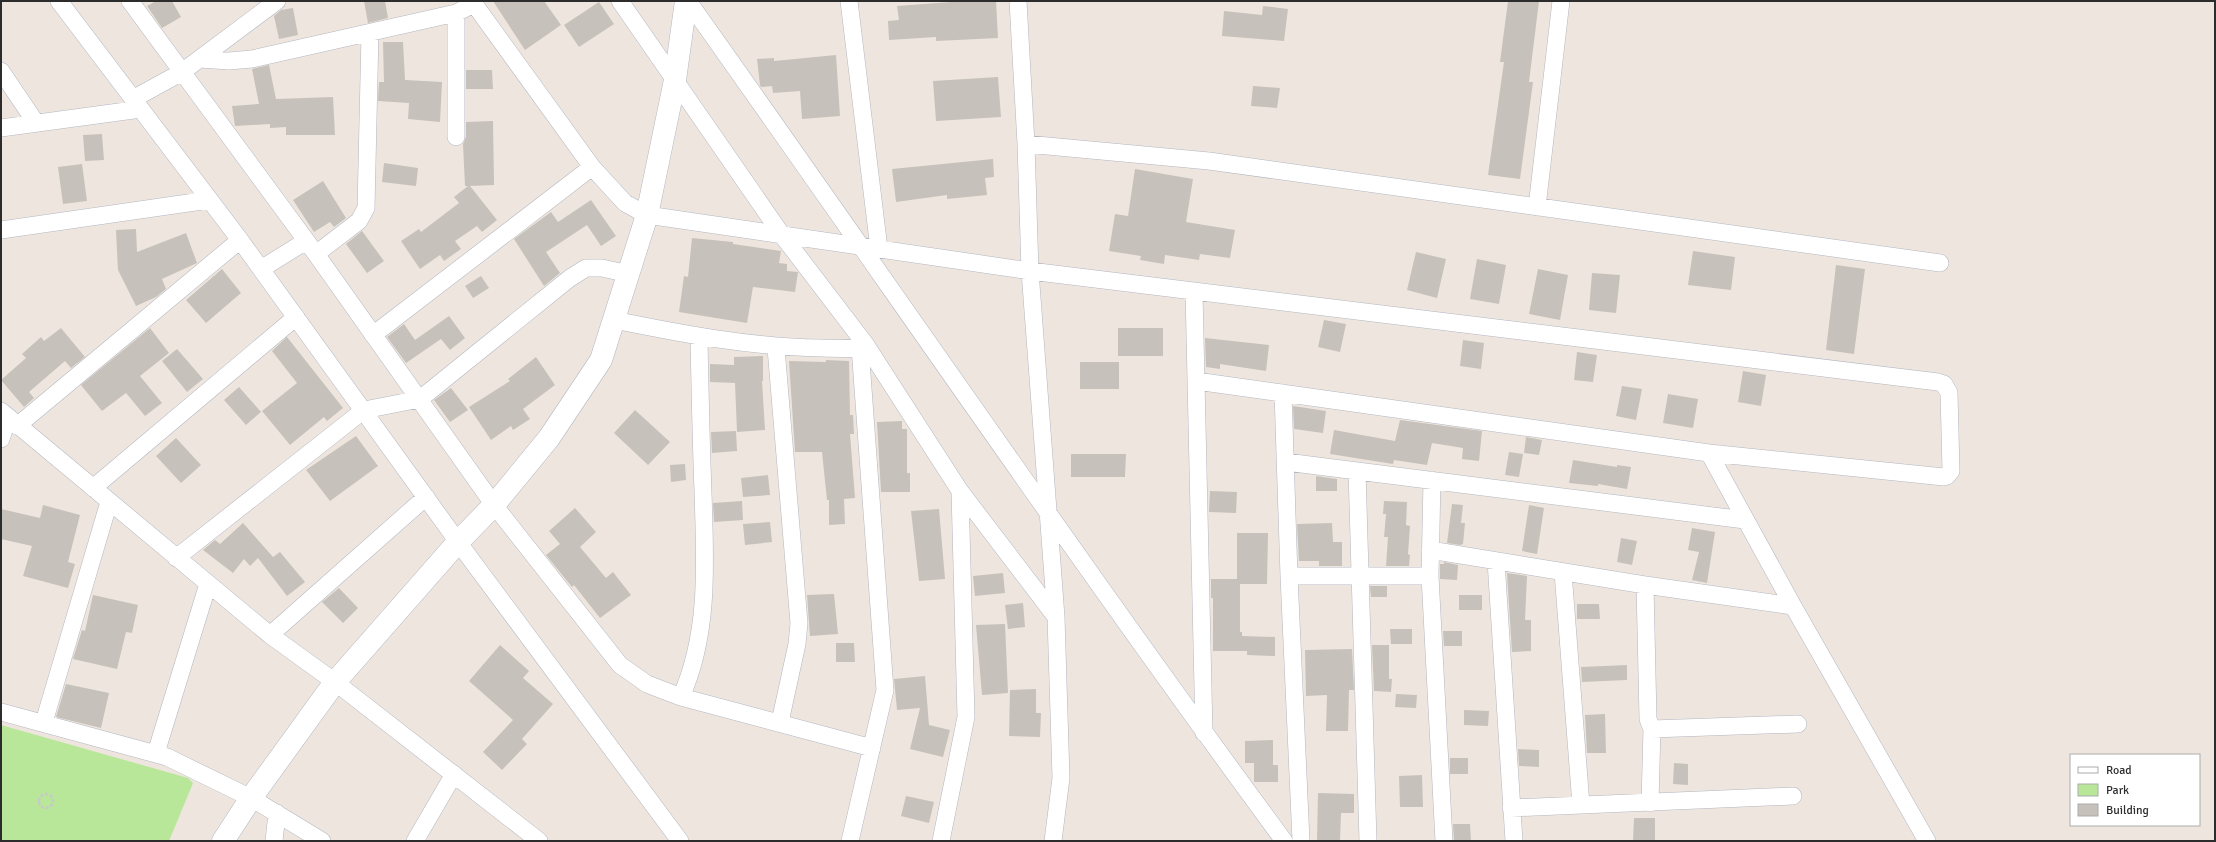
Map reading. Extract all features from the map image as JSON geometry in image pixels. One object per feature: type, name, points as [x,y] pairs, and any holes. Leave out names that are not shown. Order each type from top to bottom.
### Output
[{"type":"main road","points":[[223,841],[251,798],[335,682],[458,542],[494,505],[550,438],[601,360],[647,215],[675,80],[687,1]]},
{"type":"street","points":[[59,1],[240,240],[458,542],[680,841]]},
{"type":"street","points":[[130,1],[316,254],[494,505],[620,665],[647,684],[681,697],[780,722],[872,748]]},
{"type":"street","points":[[1,128],[137,104],[277,1]]},
{"type":"street","points":[[620,1],[782,235],[863,346],[960,491],[1056,617]]},
{"type":"street","points":[[687,1],[862,246],[1049,516],[1204,733],[1284,841]]},
{"type":"street","points":[[850,1],[879,249]]},
{"type":"street","points":[[1018,1],[1026,144],[1030,271],[1056,617],[1061,778],[1053,841]]},
{"type":"street","points":[[1537,207],[1561,1]]},
{"type":"street","points":[[200,59],[241,61],[456,13],[473,3],[592,168],[625,203],[647,215],[1030,271],[1938,382],[1944,384],[1949,393],[1951,471],[1944,477],[1709,453],[1196,381]]},
{"type":"street","points":[[456,13],[456,137]]},
{"type":"street","points":[[316,254],[359,221],[366,208],[370,33]]},
{"type":"street","points":[[1,71],[36,123]]},
{"type":"street","points":[[1026,144],[1209,161],[1940,263]]},
{"type":"street","points":[[373,335],[592,168]]},
{"type":"street","points":[[1,230],[209,200]]},
{"type":"street","points":[[1,439],[9,418],[240,240]]},
{"type":"street","points":[[261,269],[306,241]]},
{"type":"street","points":[[176,558],[364,410],[420,400],[586,268],[602,268],[629,274]]},
{"type":"street","points":[[1194,292],[1204,733]]},
{"type":"street","points":[[93,488],[296,317]]},
{"type":"street","points":[[614,320],[698,338],[776,348],[863,346]]},
{"type":"street","points":[[681,697],[691,672],[698,643],[705,589],[698,338]]},
{"type":"street","points":[[850,841],[884,698],[885,680],[863,346]]},
{"type":"street","points":[[776,348],[799,623],[798,644],[780,722]]},
{"type":"street","points":[[1283,393],[1289,576],[1301,841]]},
{"type":"street","points":[[9,418],[270,635],[335,682],[539,841]]},
{"type":"street","points":[[1709,453],[1793,606],[1927,841]]},
{"type":"street","points":[[1286,462],[1745,520]]},
{"type":"street","points":[[1357,471],[1368,841]]},
{"type":"street","points":[[1432,480],[1430,576],[1444,841]]},
{"type":"street","points":[[941,841],[966,717],[960,491]]},
{"type":"street","points":[[270,635],[426,497]]},
{"type":"street","points":[[44,722],[109,502]]},
{"type":"street","points":[[1430,550],[1645,586],[1793,606]]},
{"type":"street","points":[[1496,561],[1514,841]]},
{"type":"street","points":[[1563,572],[1581,805]]},
{"type":"street","points":[[1289,576],[1430,576]]},
{"type":"street","points":[[156,753],[208,584]]},
{"type":"street","points":[[1645,586],[1648,719],[1652,729],[1650,803]]},
{"type":"street","points":[[1,712],[44,722],[156,753],[251,798],[322,841]]},
{"type":"street","points":[[1652,729],[1798,724]]},
{"type":"street","points":[[415,841],[454,774]]},
{"type":"street","points":[[1511,808],[1793,796]]},
{"type":"street","points":[[274,841],[277,813]]},
{"type":"path","points":[[48,793],[52,795],[53,803],[50,808],[44,808],[40,806],[38,801],[42,795],[48,793]]},
{"type":"green space","points":[[1,725],[188,778],[193,783],[169,841],[1,841]]},
{"type":"building","points":[[156,1],[172,1],[181,17],[162,28],[147,6]]},
{"type":"building","points":[[364,1],[385,1],[388,18],[368,23]]},
{"type":"building","points":[[493,1],[544,1],[561,25],[525,50]]},
{"type":"building","points":[[965,1],[996,1],[998,38],[936,41],[936,37],[889,40],[888,21],[899,20],[897,6]]},
{"type":"building","points":[[1508,1],[1539,1],[1529,82],[1533,82],[1520,179],[1488,175],[1504,62],[1500,62]]},
{"type":"building","points":[[599,2],[614,24],[579,47],[564,25]]},
{"type":"building","points":[[1263,6],[1288,9],[1284,41],[1222,36],[1224,11],[1262,15]]},
{"type":"building","points":[[293,8],[298,35],[279,39],[274,16],[281,10]]},
{"type":"building","points":[[383,42],[403,42],[405,80],[442,82],[440,122],[408,119],[409,103],[378,101],[379,82],[384,82]]},
{"type":"building","points":[[836,55],[840,116],[802,119],[800,91],[773,93],[772,86],[761,87],[760,85],[757,59],[774,58],[774,61]]},
{"type":"building","points":[[269,65],[276,99],[333,97],[335,135],[286,135],[286,127],[270,128],[270,124],[235,126],[232,106],[259,104],[252,69]]},
{"type":"building","points":[[466,70],[492,70],[493,89],[466,89]]},
{"type":"building","points":[[998,77],[1001,117],[936,121],[933,81]]},
{"type":"building","points":[[1253,86],[1280,88],[1277,108],[1251,106]]},
{"type":"building","points":[[493,121],[494,185],[470,186],[497,220],[482,232],[477,226],[455,241],[461,249],[444,261],[440,255],[420,269],[401,241],[419,229],[421,232],[459,203],[454,197],[468,186],[465,186],[463,144],[466,137],[466,122]]},
{"type":"building","points":[[102,134],[104,160],[85,161],[83,135]]},
{"type":"building","points":[[993,159],[994,177],[985,178],[987,195],[947,199],[947,195],[896,202],[892,169]]},
{"type":"building","points":[[384,163],[418,168],[416,186],[382,182]]},
{"type":"building","points":[[82,164],[87,201],[63,204],[58,167]]},
{"type":"building","points":[[1135,169],[1193,179],[1186,222],[1235,230],[1230,258],[1200,254],[1199,260],[1165,255],[1164,264],[1140,260],[1141,256],[1109,251],[1115,214],[1128,216]]},
{"type":"building","points":[[323,181],[346,218],[334,227],[330,222],[314,232],[293,200]]},
{"type":"building","points":[[591,200],[616,236],[601,246],[587,225],[546,252],[560,273],[544,286],[514,239],[551,212],[558,222]]},
{"type":"building","points":[[136,229],[137,252],[186,233],[197,263],[162,279],[166,289],[156,297],[136,306],[118,271],[116,230]]},
{"type":"building","points":[[362,231],[384,261],[367,273],[346,244]]},
{"type":"building","points":[[692,238],[733,242],[733,244],[781,251],[779,263],[787,264],[787,271],[798,272],[795,292],[753,287],[747,323],[679,312],[684,276],[688,277]]},
{"type":"building","points":[[1693,251],[1735,257],[1731,290],[1688,285]]},
{"type":"building","points":[[1416,252],[1446,259],[1437,298],[1407,290]]},
{"type":"building","points":[[1477,259],[1506,265],[1499,304],[1470,299]]},
{"type":"building","points":[[1836,265],[1865,269],[1854,354],[1826,350]]},
{"type":"building","points":[[222,269],[241,293],[206,323],[186,300]]},
{"type":"building","points":[[1538,269],[1568,275],[1560,320],[1529,314]]},
{"type":"building","points":[[1592,273],[1620,275],[1616,313],[1589,310]]},
{"type":"building","points":[[481,276],[489,288],[473,298],[465,286]]},
{"type":"building","points":[[449,316],[465,338],[450,350],[441,339],[406,363],[387,337],[404,324],[415,340]]},
{"type":"building","points":[[1324,320],[1346,324],[1340,352],[1318,347]]},
{"type":"building","points":[[61,328],[85,357],[71,368],[65,361],[29,392],[34,398],[24,407],[1,380],[26,358],[22,354],[41,337],[44,341]]},
{"type":"building","points":[[150,328],[169,353],[140,376],[162,403],[145,416],[126,393],[102,411],[81,385]]},
{"type":"building","points":[[1118,328],[1163,328],[1163,356],[1118,356]]},
{"type":"building","points":[[287,337],[343,408],[327,421],[324,417],[290,445],[262,411],[297,383],[272,351]]},
{"type":"building","points":[[1205,338],[1269,345],[1266,371],[1220,364],[1220,369],[1206,367]]},
{"type":"building","points":[[1463,340],[1484,343],[1481,369],[1460,366]]},
{"type":"building","points":[[177,349],[203,379],[187,392],[162,361]]},
{"type":"building","points":[[1577,352],[1597,355],[1593,382],[1574,380]]},
{"type":"building","points":[[763,356],[762,381],[765,430],[737,432],[735,383],[710,382],[710,364],[734,365],[734,357]]},
{"type":"building","points":[[536,357],[555,385],[523,409],[530,419],[513,430],[511,426],[491,440],[469,407],[510,381],[508,379]]},
{"type":"building","points":[[826,360],[849,361],[850,415],[853,415],[854,434],[850,434],[855,498],[844,499],[845,524],[829,525],[829,500],[827,500],[822,452],[795,452],[789,361],[826,362]]},
{"type":"building","points":[[1080,362],[1119,362],[1119,389],[1080,389]]},
{"type":"building","points":[[1743,371],[1766,375],[1761,406],[1738,402]]},
{"type":"building","points":[[1622,386],[1642,389],[1636,420],[1616,416]]},
{"type":"building","points":[[239,387],[261,412],[246,425],[224,400]]},
{"type":"building","points":[[451,388],[468,410],[450,422],[434,400]]},
{"type":"building","points":[[1668,394],[1698,399],[1693,428],[1663,423]]},
{"type":"building","points":[[1293,406],[1326,411],[1323,433],[1294,429]]},
{"type":"building","points":[[635,410],[670,442],[648,465],[614,433]]},
{"type":"building","points":[[1400,420],[1482,431],[1479,461],[1462,459],[1463,448],[1432,443],[1427,465],[1394,460],[1393,464],[1330,454],[1334,430],[1395,441]]},
{"type":"building","points":[[902,421],[902,429],[907,429],[907,473],[910,473],[910,492],[881,492],[877,422]]},
{"type":"building","points":[[736,431],[737,451],[712,453],[711,432]]},
{"type":"building","points":[[356,436],[378,466],[330,501],[306,470]]},
{"type":"building","points":[[1526,437],[1542,440],[1539,455],[1524,453]]},
{"type":"building","points":[[176,438],[201,465],[181,483],[156,456]]},
{"type":"building","points":[[1509,452],[1523,454],[1519,477],[1505,475]]},
{"type":"building","points":[[1071,454],[1126,454],[1125,477],[1071,477]]},
{"type":"building","points":[[1573,460],[1617,467],[1617,465],[1631,467],[1627,489],[1598,484],[1598,486],[1569,483]]},
{"type":"building","points":[[685,464],[686,480],[671,482],[670,465]]},
{"type":"building","points":[[768,475],[770,495],[743,497],[741,478]]},
{"type":"building","points":[[1316,476],[1337,479],[1337,491],[1316,491]]},
{"type":"building","points":[[1210,491],[1237,492],[1236,513],[1209,512]]},
{"type":"building","points":[[742,501],[743,520],[714,522],[713,503]]},
{"type":"building","points":[[1384,501],[1407,502],[1406,525],[1410,526],[1408,554],[1410,555],[1409,566],[1386,566],[1388,537],[1384,537],[1386,514],[1383,514]]},
{"type":"building","points":[[1452,504],[1463,505],[1461,523],[1465,523],[1463,544],[1460,545],[1447,543]]},
{"type":"building","points":[[43,505],[80,515],[68,562],[75,564],[68,588],[23,576],[32,546],[1,539],[1,509],[40,518]]},
{"type":"building","points":[[1529,505],[1544,508],[1537,554],[1522,551]]},
{"type":"building","points":[[575,508],[596,532],[580,547],[606,578],[613,572],[631,595],[600,618],[574,585],[572,587],[546,555],[560,544],[549,531]]},
{"type":"building","points":[[939,509],[945,579],[919,581],[911,511]]},
{"type":"building","points":[[770,522],[772,542],[745,545],[743,524]]},
{"type":"building","points":[[243,523],[273,557],[280,552],[305,582],[287,596],[258,558],[250,566],[244,559],[233,573],[203,550],[215,540],[220,544]]},
{"type":"building","points":[[1332,523],[1333,542],[1342,542],[1342,566],[1319,566],[1319,561],[1299,561],[1297,524]]},
{"type":"building","points":[[1692,528],[1715,532],[1707,583],[1692,580],[1699,552],[1688,550]]},
{"type":"building","points":[[1237,533],[1268,533],[1267,584],[1240,584],[1240,632],[1242,632],[1242,636],[1275,637],[1275,656],[1247,655],[1247,651],[1213,651],[1213,598],[1211,598],[1211,579],[1237,579]]},
{"type":"building","points":[[1621,538],[1637,541],[1632,565],[1617,562]]},
{"type":"building","points":[[1444,562],[1458,565],[1457,580],[1440,579],[1440,564],[1444,564]]},
{"type":"building","points":[[1003,573],[1005,593],[975,596],[973,576]]},
{"type":"building","points":[[1507,573],[1527,576],[1525,620],[1531,620],[1531,651],[1512,652]]},
{"type":"building","points":[[1370,586],[1387,586],[1387,597],[1371,597]]},
{"type":"building","points":[[339,588],[358,608],[343,623],[322,602]]},
{"type":"building","points":[[834,594],[838,634],[810,636],[807,595]]},
{"type":"building","points":[[93,595],[138,605],[132,633],[126,632],[117,669],[73,659],[82,630],[85,631]]},
{"type":"building","points":[[1459,595],[1482,595],[1482,610],[1459,610]]},
{"type":"building","points":[[1023,603],[1025,627],[1008,629],[1005,605]]},
{"type":"building","points":[[1577,604],[1599,604],[1600,619],[1577,619]]},
{"type":"building","points":[[1005,624],[1008,693],[982,695],[976,625]]},
{"type":"building","points":[[1390,629],[1412,629],[1412,644],[1391,644]]},
{"type":"building","points":[[1443,631],[1462,631],[1462,646],[1444,646]]},
{"type":"building","points":[[836,643],[854,643],[855,662],[836,662]]},
{"type":"building","points":[[500,645],[529,671],[523,678],[553,704],[522,739],[527,744],[502,770],[483,752],[513,720],[469,681]]},
{"type":"building","points":[[1372,645],[1389,645],[1389,679],[1392,679],[1391,692],[1374,691]]},
{"type":"building","points":[[1352,649],[1354,690],[1349,690],[1348,731],[1326,731],[1327,695],[1306,696],[1305,650]]},
{"type":"building","points":[[1627,665],[1627,680],[1582,682],[1581,667]]},
{"type":"building","points":[[925,676],[929,725],[950,730],[943,757],[910,749],[920,708],[897,710],[894,679]]},
{"type":"building","points":[[66,684],[109,693],[101,728],[56,717]]},
{"type":"building","points":[[1036,689],[1036,713],[1041,713],[1040,737],[1009,736],[1010,690]]},
{"type":"building","points":[[1396,694],[1417,695],[1416,708],[1395,707]]},
{"type":"building","points":[[1464,710],[1489,711],[1488,726],[1464,725]]},
{"type":"building","points":[[1605,714],[1606,753],[1587,753],[1585,715]]},
{"type":"building","points":[[1273,740],[1273,765],[1278,765],[1278,782],[1254,782],[1254,763],[1245,763],[1245,741]]},
{"type":"building","points":[[1518,749],[1539,750],[1539,767],[1519,766]]},
{"type":"building","points":[[1450,758],[1468,758],[1468,774],[1450,774]]},
{"type":"building","points":[[1674,763],[1688,764],[1688,785],[1673,784]]},
{"type":"building","points":[[1422,775],[1423,807],[1400,807],[1399,776]]},
{"type":"building","points":[[1318,793],[1354,794],[1354,813],[1341,813],[1340,841],[1317,841]]},
{"type":"building","points":[[906,796],[934,802],[929,823],[901,816]]},
{"type":"building","points":[[1634,818],[1655,818],[1655,841],[1633,841]]},
{"type":"building","points":[[1453,824],[1470,824],[1471,841],[1454,841]]}]
